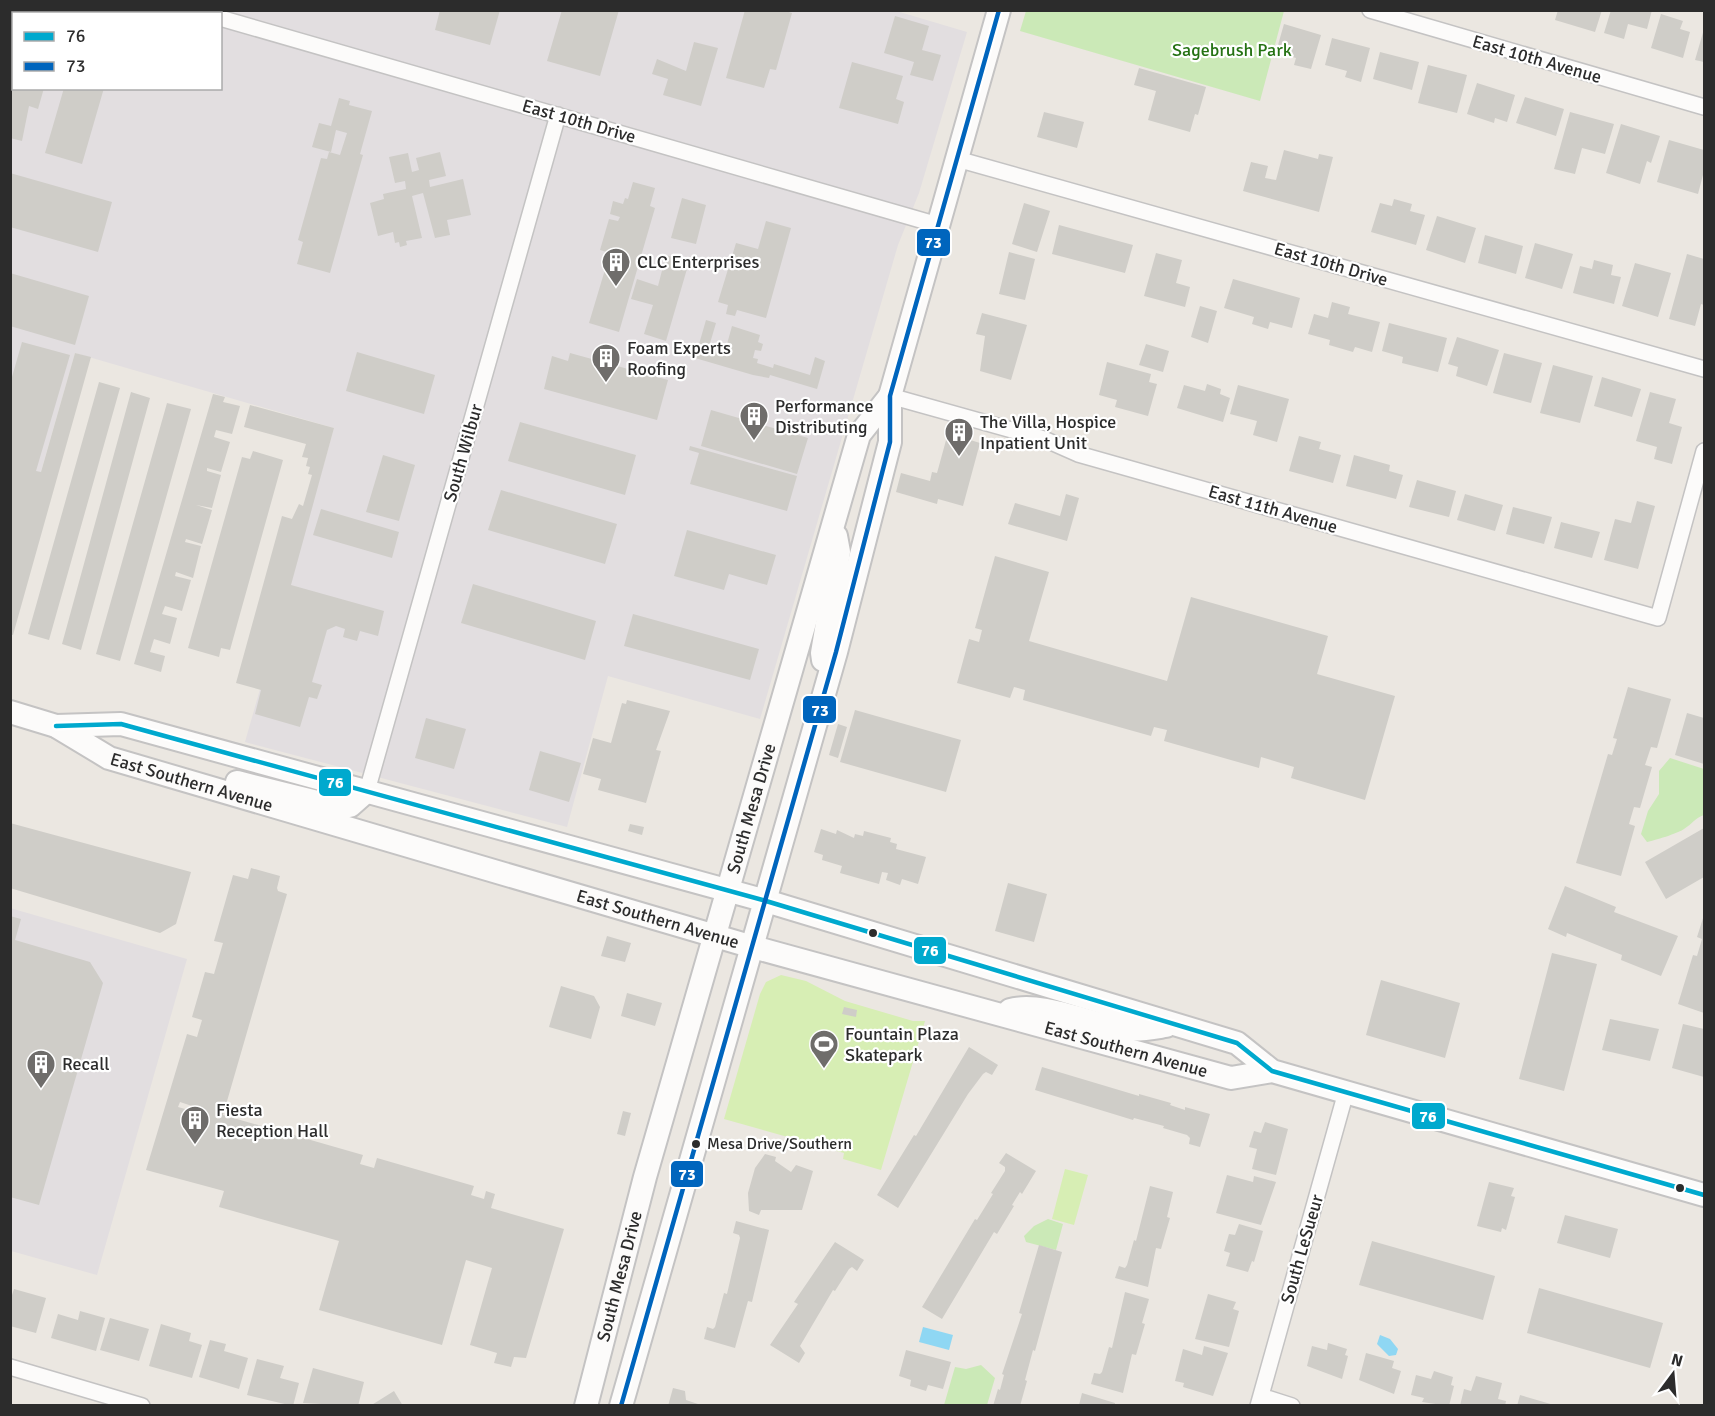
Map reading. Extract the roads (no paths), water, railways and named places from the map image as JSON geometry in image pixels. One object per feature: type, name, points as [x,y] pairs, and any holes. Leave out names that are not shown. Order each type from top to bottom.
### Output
[{"type":"main road","name":"South Mesa Drive","points":[[621,1406],[826,687],[891,442],[890,396],[999,10]]},
{"type":"main road","name":"South Mesa Drive","points":[[586,1406],[645,1177],[859,435],[890,396]]},
{"type":"main road","points":[[826,687],[822,653],[839,552],[833,523]]},
{"type":"main road","name":"East Southern Avenue","points":[[10,712],[56,726],[109,758],[753,947],[1231,1078],[1272,1071]]},
{"type":"main road","name":"East Southern Avenue","points":[[56,726],[120,724],[766,901],[1237,1043],[1272,1071],[1704,1194]]},
{"type":"main road","points":[[198,785],[223,779],[333,806],[350,806],[367,791]]},
{"type":"main road","points":[[994,1014],[1017,1008],[1053,1012],[1126,1030],[1176,1024]]},
{"type":"street","name":"East 10th Avenue","points":[[1370,10],[1704,106]]},
{"type":"street","name":"East 10th Drive","points":[[222,19],[938,225]]},
{"type":"street","name":"South Wilbur","points":[[367,791],[558,115]]},
{"type":"street","name":"East 10th Drive","points":[[957,159],[1704,369]]},
{"type":"street","name":"East 11th Avenue","points":[[890,396],[1044,439],[1078,454],[1658,618],[1704,451]]},
{"type":"street","name":"South LeSueur","points":[[1259,1401],[1346,1092]]},
{"type":"street","points":[[10,1367],[142,1406]]},
{"type":"street","points":[[1259,1401],[1292,1406]]},
{"type":"water","points":[[923,1327],[953,1335],[949,1350],[919,1342]]},
{"type":"water","points":[[1380,1335],[1390,1339],[1398,1349],[1396,1355],[1389,1356],[1377,1344]]},
{"type":"place","name":"CLC Enterprises","points":[[616,288]]},
{"type":"place","name":"Foam Experts Roofing","points":[[606,384]]},
{"type":"place","name":"Performance Distributing","points":[[754,442]]},
{"type":"place","name":"The Villa, Hospice Inpatient Unit","points":[[959,458]]},
{"type":"place","name":"Fountain Plaza Skatepark","points":[[824,1070]]},
{"type":"place","name":"Recall","points":[[41,1090]]},
{"type":"place","name":"Mesa Drive/Southern","points":[[696,1144]]},
{"type":"place","name":"Fiesta Reception Hall","points":[[195,1146]]},
{"type":"park label","name":"Sagebrush Park","points":[[1232,50]]}]
